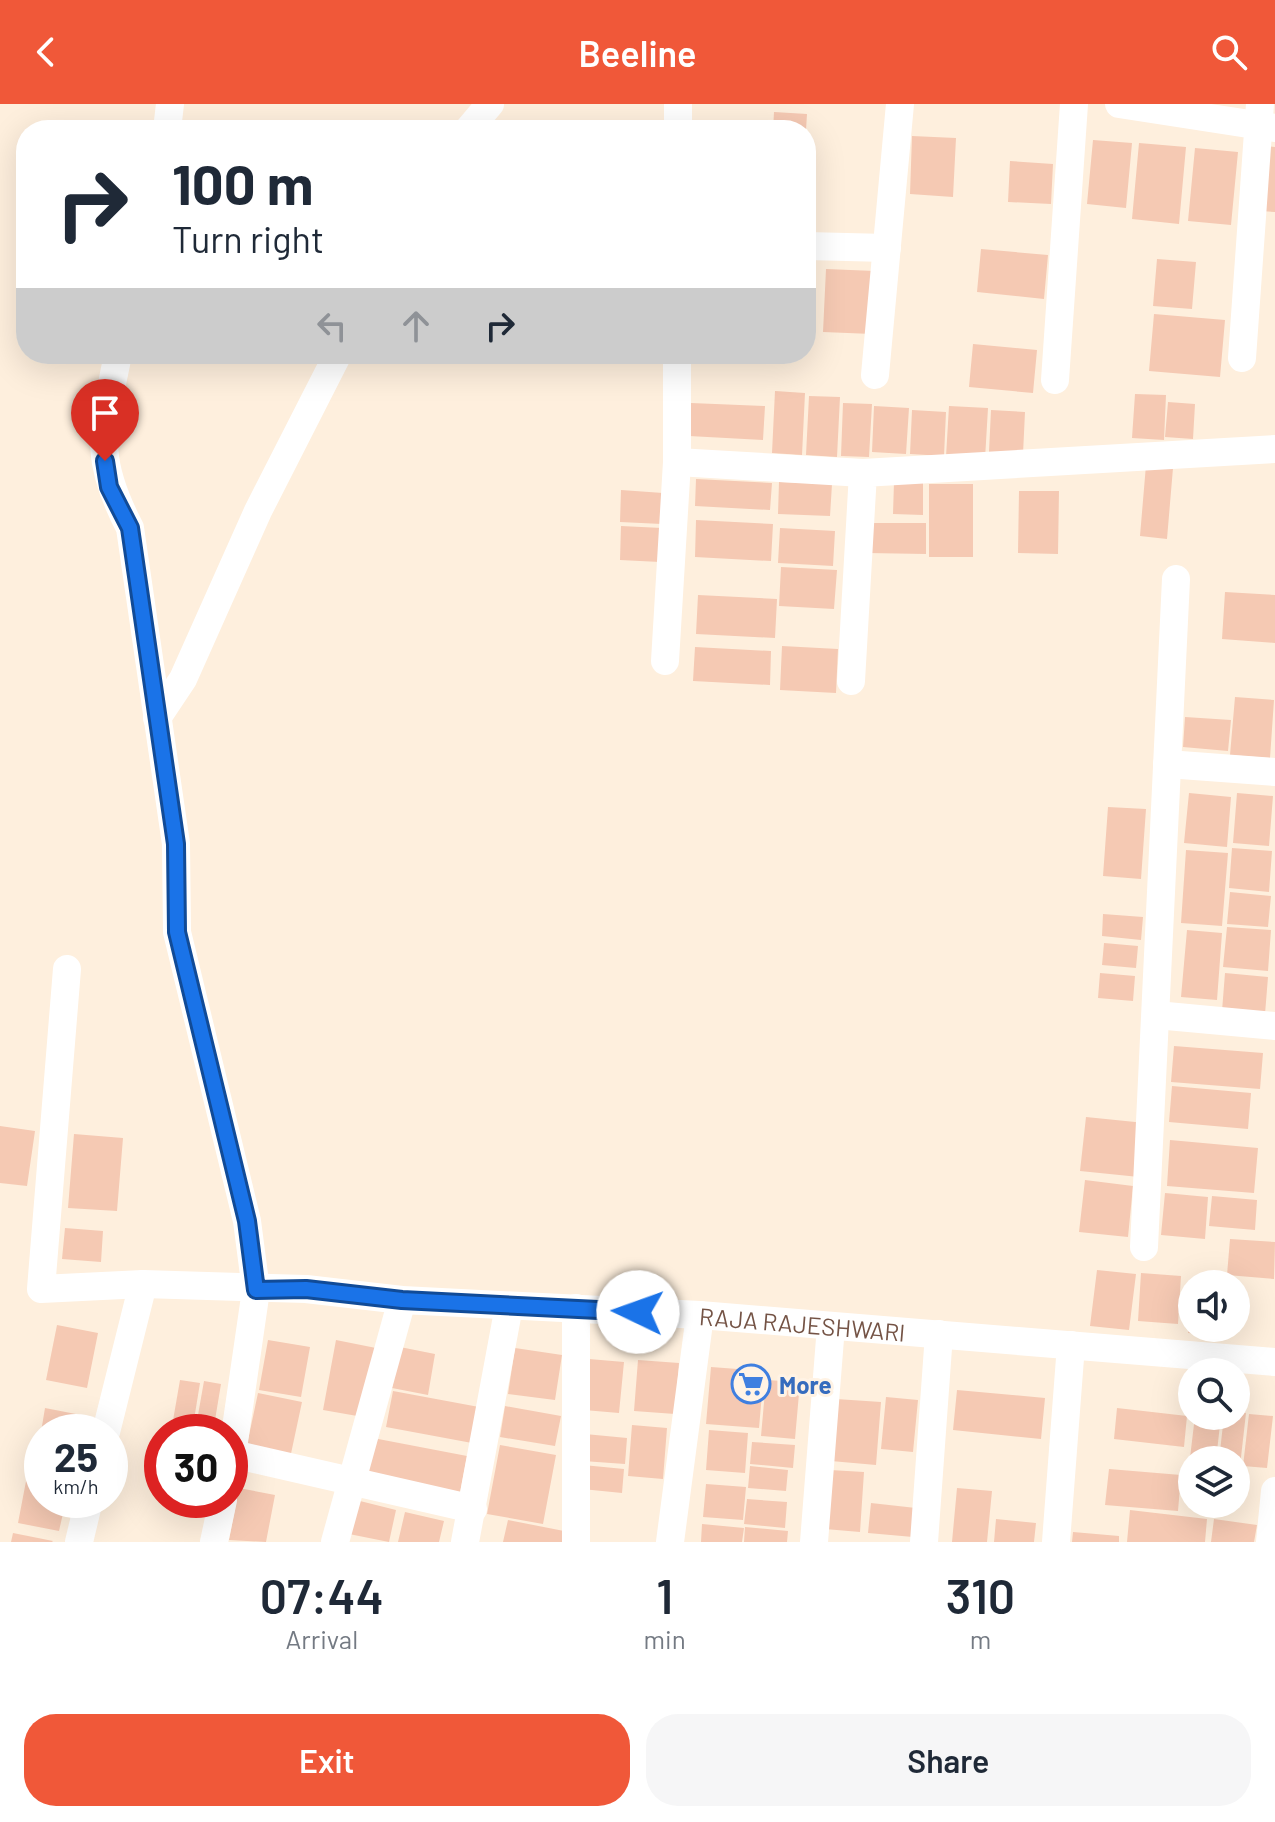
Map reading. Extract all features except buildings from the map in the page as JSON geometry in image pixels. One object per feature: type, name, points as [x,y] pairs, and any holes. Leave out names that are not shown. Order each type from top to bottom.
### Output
[{"type":"street","points":[[476,120],[490,104]]},
{"type":"street","points":[[875,375],[900,104]]},
{"type":"street","points":[[1055,380],[1074,104]]},
{"type":"street","points":[[1119,104],[1264,120],[1242,358]]},
{"type":"street","points":[[816,246],[887,248]]},
{"type":"street","points":[[116,364],[102,435],[109,487],[130,528],[176,844],[177,932],[247,1221],[256,1290],[239,1414]]},
{"type":"street","points":[[157,718],[183,679],[258,511],[333,364]]},
{"type":"street","points":[[665,661],[677,462],[677,364]]},
{"type":"street","points":[[677,462],[863,473],[1275,449]]},
{"type":"street","points":[[851,681],[863,473]]},
{"type":"street","points":[[1144,1247],[1176,579]]},
{"type":"street","points":[[1167,764],[1275,772]]},
{"type":"street","name":"RAJA RAJESHWARI","points":[[67,969],[41,1289],[143,1284],[256,1290],[306,1289],[402,1300],[700,1315],[1275,1362]]},
{"type":"street","points":[[1156,1015],[1275,1026]]},
{"type":"street","points":[[110,1414],[143,1284]]},
{"type":"street","points":[[335,1542],[402,1300]]},
{"type":"street","points":[[465,1542],[509,1306]]},
{"type":"street","points":[[576,1308],[576,1542]]},
{"type":"street","points":[[670,1542],[700,1315]]},
{"type":"street","points":[[814,1542],[831,1326]]},
{"type":"street","points":[[924,1542],[939,1334]]},
{"type":"street","points":[[1056,1542],[1071,1345]]},
{"type":"street","points":[[248,1465],[473,1509]]},
{"type":"street","points":[[1270,1542],[1275,1491]]},
{"type":"street","points":[[79,1542],[85,1518]]},
{"type":"street","points":[[214,1542],[219,1518]]},
{"type":"place","name":"More","points":[[751,1384]]},
{"type":"route","points":[[105,461],[109,487],[130,528],[176,844],[177,932],[247,1221],[256,1290],[306,1289],[402,1300],[638,1312]]}]
